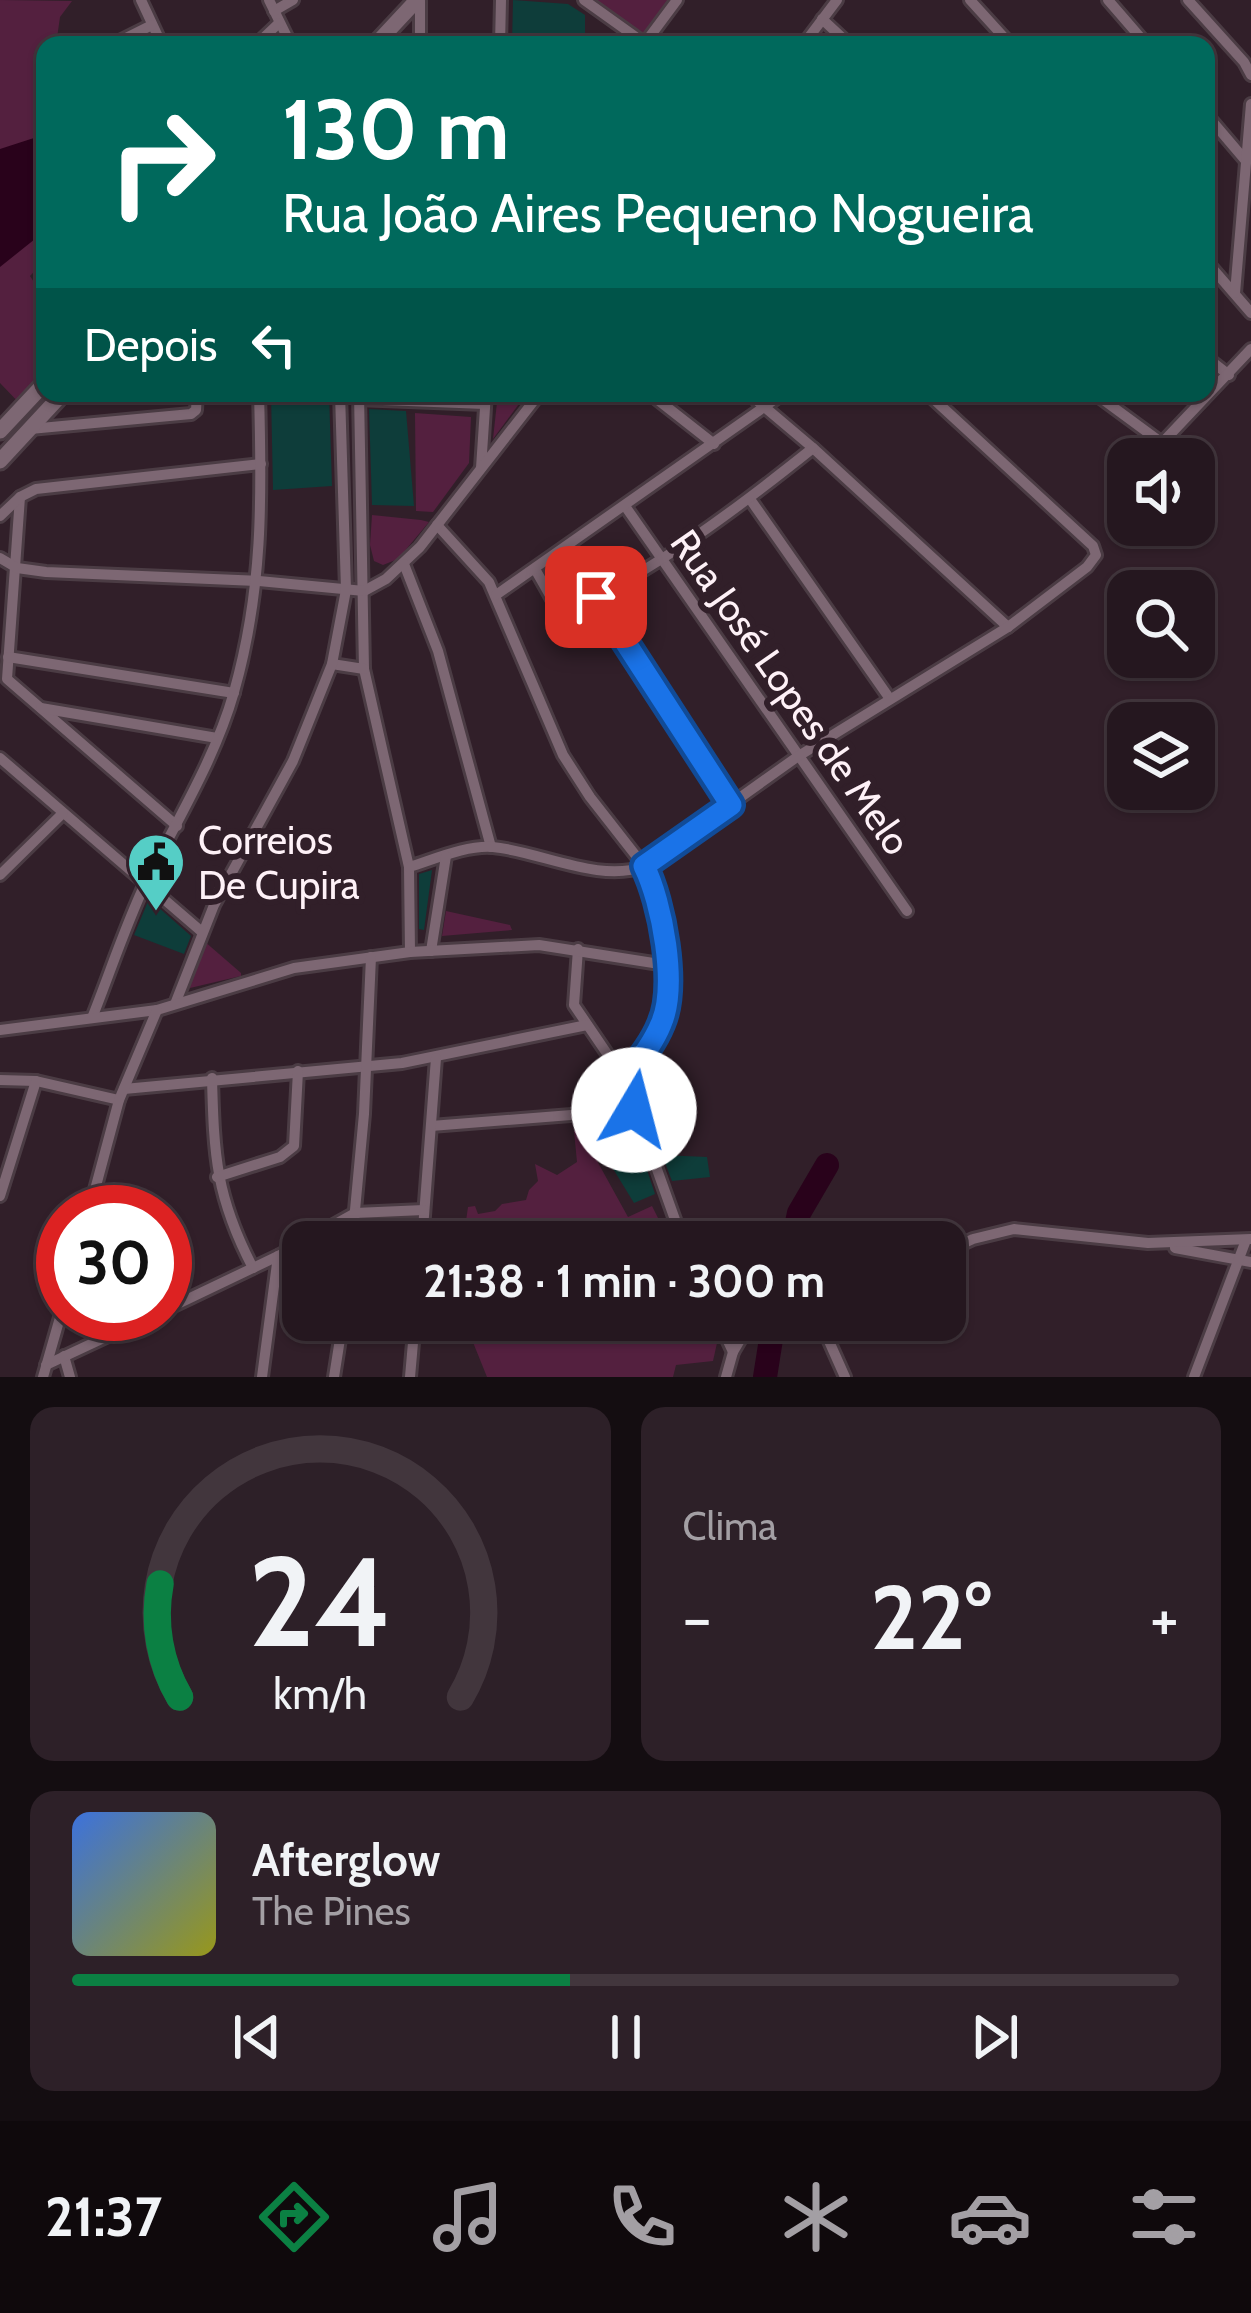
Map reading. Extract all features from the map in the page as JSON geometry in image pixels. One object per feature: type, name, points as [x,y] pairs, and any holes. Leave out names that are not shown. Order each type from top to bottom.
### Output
[{"type":"main road","points":[[381,36],[418,0]]},
{"type":"main road","points":[[0,431],[36,393]]},
{"type":"main road","points":[[0,461],[55,402]]},
{"type":"street","points":[[141,0],[158,36]]},
{"type":"street","points":[[274,11],[293,0]]},
{"type":"street","points":[[418,0],[420,36]]},
{"type":"street","points":[[500,36],[501,0]]},
{"type":"street","points":[[584,0],[635,36]]},
{"type":"street","points":[[652,36],[677,0]]},
{"type":"street","points":[[810,36],[837,0]]},
{"type":"street","points":[[970,0],[1002,36]]},
{"type":"street","points":[[1108,0],[1139,36]]},
{"type":"street","points":[[1188,0],[1251,75]]},
{"type":"street","points":[[822,20],[840,36]]},
{"type":"street","points":[[130,36],[152,25]]},
{"type":"street","points":[[1235,293],[1251,104]]},
{"type":"street","points":[[1215,125],[1246,161]]},
{"type":"street","points":[[1215,271],[1251,313]]},
{"type":"street","points":[[1215,390],[1251,349]]},
{"type":"street","points":[[1215,364],[1229,376]]},
{"type":"street","points":[[30,429],[195,412],[196,402]]},
{"type":"street","points":[[92,1018],[146,884],[177,826],[234,693],[259,581],[259,402]]},
{"type":"street","points":[[175,1004],[202,932],[292,761],[332,664],[346,590],[340,402]]},
{"type":"street","points":[[359,402],[364,669],[409,866],[410,952]]},
{"type":"street","points":[[481,469],[485,402]]},
{"type":"street","points":[[0,558],[17,568],[364,591],[404,564],[533,402]]},
{"type":"street","points":[[660,402],[714,444]]},
{"type":"street","points":[[758,402],[1008,628]]},
{"type":"street","points":[[496,595],[773,402]]},
{"type":"street","points":[[409,866],[491,847],[610,872],[631,872],[797,757],[1008,628],[1072,579],[1096,555],[1093,545],[937,402]]},
{"type":"street","points":[[1106,402],[1162,443],[1203,402]]},
{"type":"street","points":[[535,569],[561,610],[596,597],[750,499],[813,448]]},
{"type":"street","points":[[0,516],[20,497],[45,487],[261,464]]},
{"type":"street","points":[[20,497],[9,681],[177,826]]},
{"type":"street","points":[[750,499],[890,698]]},
{"type":"street","name":"Rua José Lopes de Melo","points":[[625,506],[908,911]]},
{"type":"street","points":[[437,526],[482,570],[563,755],[644,866],[655,894],[669,988],[662,1023],[625,1079]]},
{"type":"street","points":[[404,564],[438,651],[491,847]]},
{"type":"street","points":[[596,597],[731,805]]},
{"type":"street","points":[[8,657],[234,693]]},
{"type":"street","points":[[332,664],[364,669]]},
{"type":"street","points":[[38,707],[217,738]]},
{"type":"street","points":[[0,758],[202,932]]},
{"type":"street","points":[[0,875],[63,813]]},
{"type":"street","points":[[0,855],[10,865]]},
{"type":"street","points":[[430,951],[446,856]]},
{"type":"street","points":[[0,1030],[157,1010],[294,968],[410,952],[506,946],[578,949],[666,965]]},
{"type":"street","points":[[578,949],[573,998],[625,1079],[675,1221]]},
{"type":"street","points":[[354,1221],[371,956]]},
{"type":"street","points":[[96,1185],[121,1095],[157,1010]]},
{"type":"street","points":[[0,1080],[121,1095],[212,1078],[436,1058],[587,1025]]},
{"type":"street","points":[[423,1221],[436,1058]]},
{"type":"street","points":[[218,1178],[280,1156],[294,1146],[298,1071]]},
{"type":"street","points":[[212,1078],[218,1178],[227,1215],[253,1268]]},
{"type":"street","points":[[0,1196],[36,1081]]},
{"type":"street","points":[[431,1126],[634,1110]]},
{"type":"street","points":[[192,1297],[355,1213],[424,1210]]},
{"type":"street","points":[[966,1242],[1014,1229],[1148,1243],[1246,1260]]},
{"type":"street","points":[[1148,1243],[1248,1239],[1246,1260],[1194,1377]]},
{"type":"street","points":[[262,1377],[278,1256]]},
{"type":"street","points":[[45,1371],[53,1341]]},
{"type":"street","points":[[45,1371],[96,1341]]},
{"type":"street","points":[[334,1377],[340,1341]]},
{"type":"street","points":[[410,1377],[413,1341]]},
{"type":"street","points":[[728,1341],[733,1352]]},
{"type":"street","points":[[726,1377],[740,1341]]},
{"type":"street","points":[[827,1341],[845,1377]]},
{"type":"street","points":[[64,1356],[70,1377]]},
{"type":"shaded area","points":[[0,0],[72,1],[60,17],[57,36],[36,36],[36,270],[30,276],[36,285],[36,396],[25,409],[0,383]]},
{"type":"shaded area","points":[[593,0],[672,0],[645,34]]},
{"type":"shaded area","points":[[36,137],[36,238],[0,267],[0,149]]},
{"type":"shaded area","points":[[497,402],[520,402],[493,439]]},
{"type":"shaded area","points":[[415,413],[471,417],[469,463],[433,512],[416,511]]},
{"type":"shaded area","points":[[372,515],[429,522],[398,559],[383,565],[374,561],[370,545]]},
{"type":"shaded area","points":[[446,911],[510,925],[512,930],[442,936]]},
{"type":"shaded area","points":[[204,941],[241,976],[190,988],[188,982]]},
{"type":"shaded area","points":[[580,1130],[628,1217],[652,1206],[660,1221],[466,1221],[468,1207],[475,1206],[478,1214],[526,1200],[538,1181],[535,1164],[557,1175],[577,1162],[574,1131]]},
{"type":"shaded area","points":[[472,1341],[717,1343],[713,1361],[676,1365],[673,1377],[487,1377]]},
{"type":"building","points":[[513,0],[568,4],[585,15],[585,36],[512,36]]},
{"type":"building","points":[[271,402],[329,402],[332,486],[273,490]]},
{"type":"building","points":[[369,409],[406,411],[414,506],[372,505]]},
{"type":"building","points":[[432,870],[424,930],[419,929],[419,874]]},
{"type":"building","name":"Correios De Cupira","points":[[149,899],[191,936],[184,954],[134,935]]},
{"type":"building","points":[[651,1084],[683,1088],[682,1131],[652,1126]]},
{"type":"building","points":[[628,1149],[640,1173],[647,1170],[655,1194],[634,1203],[610,1155]]},
{"type":"building","points":[[662,1155],[707,1157],[710,1177],[672,1181]]},
{"type":"waterway","points":[[797,1221],[827,1165]]},
{"type":"waterway","points":[[765,1377],[771,1341]]},
{"type":"place","name":"Correios De Cupira","points":[[156,913]]},
{"type":"route","points":[[596,597],[731,805],[644,866],[655,894],[669,988],[662,1023],[625,1079],[634,1110]]}]
